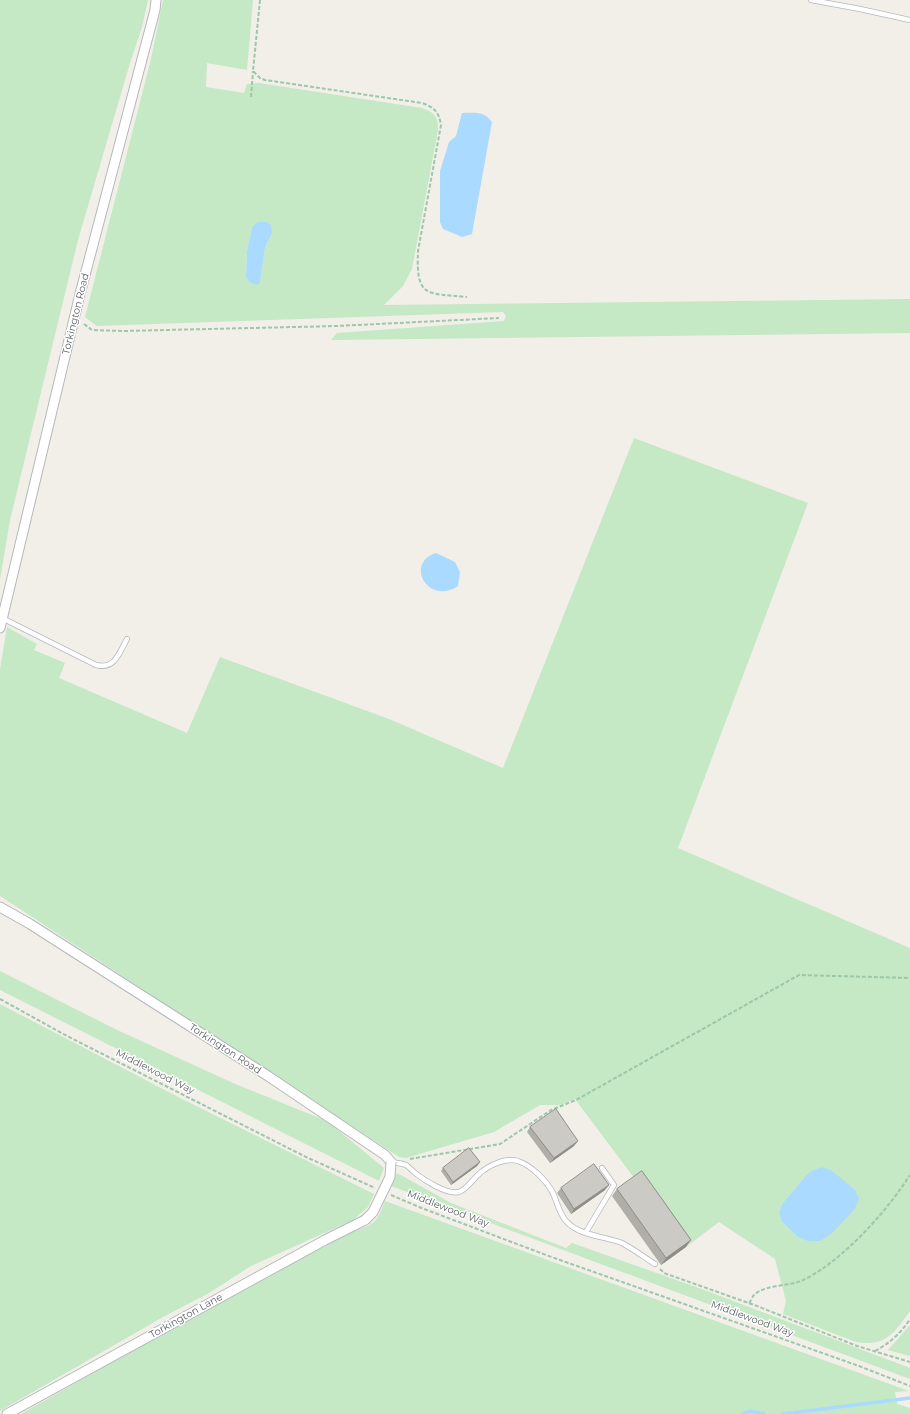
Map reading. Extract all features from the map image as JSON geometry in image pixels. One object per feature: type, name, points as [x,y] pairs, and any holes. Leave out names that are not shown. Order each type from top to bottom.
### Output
[{"type":"street","name":"Torkington Road","points":[[0,628],[75,316],[155,10],[156,0]]},
{"type":"street","name":"Torkington Road","points":[[0,907],[30,924],[268,1076],[385,1155],[391,1162]]},
{"type":"street","name":"Torkington Lane","points":[[7,1414],[311,1247],[365,1220],[373,1212],[390,1177],[391,1162]]},
{"type":"lane","points":[[811,0],[860,8],[910,20]]},
{"type":"lane","points":[[2,618],[96,665],[104,667],[111,664],[116,659],[127,639]]},
{"type":"lane","points":[[391,1162],[405,1165],[434,1185],[451,1192],[458,1192],[464,1189],[478,1174],[489,1167],[508,1160],[516,1160],[529,1167],[545,1182],[552,1192],[565,1220],[573,1227],[622,1244],[641,1254],[655,1264]]},
{"type":"lane","points":[[586,1232],[614,1185],[602,1168]]},
{"type":"path","points":[[251,97],[260,0]]},
{"type":"path","points":[[253,71],[260,78],[265,80],[422,103],[436,110],[440,116],[441,125],[418,251],[417,269],[420,281],[425,290],[431,294],[467,297]]},
{"type":"path","points":[[75,316],[92,330],[123,331],[337,326],[499,318]]},
{"type":"path","points":[[391,1162],[500,1144],[551,1110],[576,1100],[799,975],[910,978]]},
{"type":"path","name":"Middlewood Way","points":[[0,999],[67,1036],[306,1157],[377,1188]]},
{"type":"path","points":[[749,1303],[755,1294],[767,1289],[801,1281],[822,1269],[851,1245],[880,1216],[902,1188],[910,1175]]},
{"type":"path","name":"Middlewood Way","points":[[391,1195],[546,1255],[859,1366],[910,1386]]},
{"type":"path","points":[[655,1264],[664,1273],[749,1303],[856,1346],[910,1362]]},
{"type":"path","points":[[875,1351],[886,1345],[898,1334],[910,1318]]},
{"type":"green space","points":[[0,0],[148,0],[142,27],[78,240],[10,520],[0,580]]},
{"type":"green space","points":[[163,0],[253,0],[247,70],[207,63],[206,87],[244,93],[247,84],[259,83],[422,108],[433,113],[437,121],[438,130],[412,269],[403,286],[384,305],[910,299],[910,333],[331,340],[337,333],[504,321],[506,316],[503,312],[97,326],[85,317],[151,59]],"holes":[[[252,227],[268,242],[265,248],[260,282],[249,282],[246,277],[247,251]]]},
{"type":"green space","points":[[634,438],[808,503],[678,848],[910,948],[910,1311],[894,1332],[888,1337],[875,1342],[856,1342],[783,1314],[786,1301],[775,1259],[719,1222],[686,1247],[575,1099],[560,1105],[540,1105],[494,1132],[406,1158],[399,1157],[0,896],[0,669],[7,627],[37,644],[34,650],[65,663],[59,678],[187,733],[220,657],[389,719],[503,768]],"holes":[[[821,1167],[855,1190],[798,1237],[782,1222],[779,1213],[782,1204],[809,1172]]]},
{"type":"green space","points":[[0,971],[115,1029],[233,1083],[327,1121],[384,1168],[379,1181],[0,990]]},
{"type":"green space","points":[[0,1004],[184,1100],[374,1194],[368,1207],[353,1220],[251,1266],[209,1293],[163,1317],[0,1411]]},
{"type":"green space","points":[[397,1173],[451,1203],[566,1248],[572,1243],[699,1288],[910,1368],[910,1379],[391,1186]]},
{"type":"green space","points":[[385,1201],[909,1391],[895,1392],[897,1404],[910,1408],[910,1414],[21,1414],[239,1290],[353,1232],[366,1227],[374,1222],[380,1214]]},
{"type":"green space","points":[[910,1325],[910,1356],[888,1350]]},
{"type":"water","points":[[462,113],[482,114],[489,118],[492,122],[472,234],[462,237],[443,229],[440,222],[440,171],[449,142],[456,136]]},
{"type":"water","points":[[258,222],[266,222],[271,225],[272,232],[265,248],[260,282],[258,285],[249,282],[246,277],[247,251],[252,227]]},
{"type":"water","points":[[436,553],[455,562],[460,572],[458,586],[447,591],[437,591],[429,587],[424,581],[421,573],[422,565],[427,558]]},
{"type":"water","points":[[821,1167],[831,1170],[855,1190],[859,1198],[855,1209],[831,1234],[820,1241],[808,1241],[798,1237],[782,1222],[779,1213],[782,1204],[809,1172]]},
{"type":"building","points":[[556,1109],[578,1141],[554,1158],[530,1127]]},
{"type":"building","points":[[469,1148],[480,1162],[453,1182],[443,1168]]},
{"type":"building","points":[[594,1164],[609,1185],[574,1209],[561,1188]]},
{"type":"building","points":[[642,1171],[691,1240],[666,1258],[617,1189]]},
{"type":"waterway","points":[[783,1414],[910,1398]]},
{"type":"waterway","points":[[743,1414],[751,1411],[764,1414]]}]
